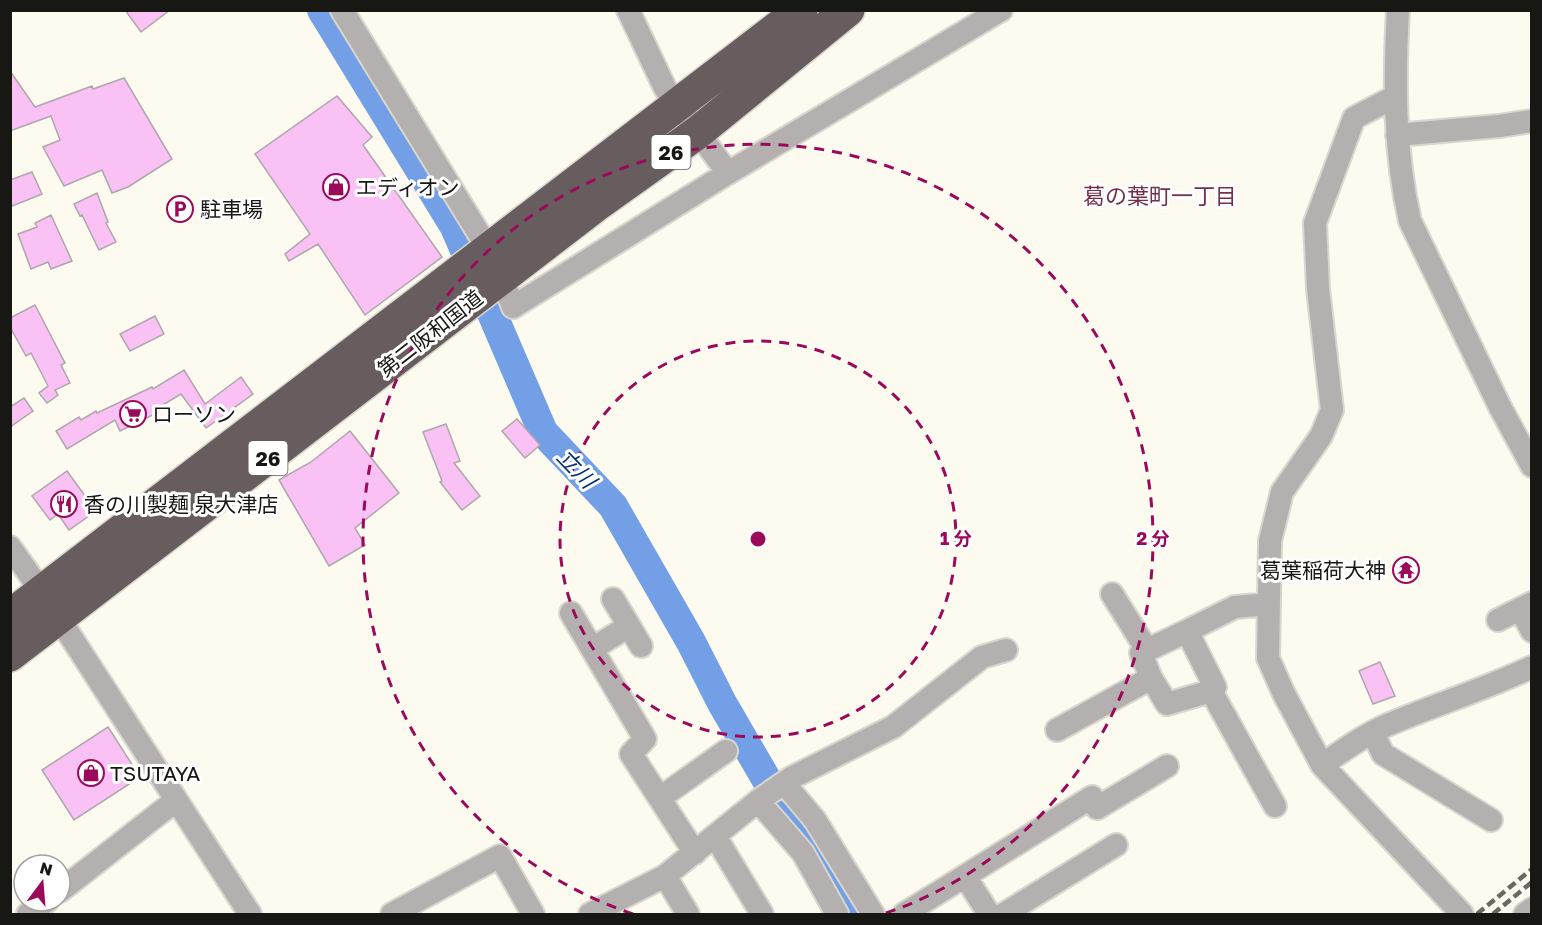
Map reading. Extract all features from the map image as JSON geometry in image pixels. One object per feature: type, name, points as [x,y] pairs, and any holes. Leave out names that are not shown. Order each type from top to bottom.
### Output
[{"type":"highway","name":"第二阪和国道","points":[[10,655],[51,605],[483,273],[677,105],[801,10]]},
{"type":"highway","name":"第二阪和国道","points":[[483,273],[599,202],[697,133],[848,10]]},
{"type":"highway","name":"第二阪和国道","points":[[10,616],[51,605]]},
{"type":"street","points":[[342,10],[483,273],[513,307],[728,174],[1001,10]]},
{"type":"street","points":[[628,10],[665,88],[728,174]]},
{"type":"street","points":[[1398,10],[1395,58],[1397,135],[1403,192],[1410,221],[1452,310],[1532,466]]},
{"type":"street","points":[[1396,96],[1354,118],[1315,223],[1318,289],[1332,410],[1321,436],[1282,492],[1270,541],[1268,658],[1284,694],[1322,765],[1458,913]]},
{"type":"street","points":[[1397,135],[1532,121]]},
{"type":"street","points":[[10,547],[51,605],[250,915]]},
{"type":"street","points":[[1112,594],[1147,650]]},
{"type":"street","points":[[613,599],[641,646]]},
{"type":"street","points":[[1187,631],[1215,687],[1211,691],[1167,704],[1151,678],[1141,652],[1235,608],[1269,604]]},
{"type":"street","points":[[1498,620],[1526,606],[1532,631]]},
{"type":"street","points":[[571,613],[645,739],[631,754],[694,852]]},
{"type":"street","points":[[592,649],[629,626]]},
{"type":"street","points":[[601,912],[665,876],[772,791],[893,727],[982,657],[1006,650]]},
{"type":"street","points":[[1322,765],[1344,749],[1384,727],[1495,685],[1532,667]]},
{"type":"street","points":[[1057,730],[1151,678]]},
{"type":"street","points":[[1211,691],[1275,806]]},
{"type":"street","points":[[1373,733],[1383,754],[1491,820]]},
{"type":"street","points":[[660,798],[726,751]]},
{"type":"street","points":[[904,915],[965,876],[1095,802],[1167,766]]},
{"type":"street","points":[[772,791],[837,915]]},
{"type":"street","points":[[772,791],[815,820],[873,915]]},
{"type":"street","points":[[72,882],[175,801]]},
{"type":"street","points":[[714,836],[762,915]]},
{"type":"street","points":[[1004,915],[1116,845]]},
{"type":"street","points":[[393,915],[500,856],[533,915]]},
{"type":"street","points":[[665,876],[688,915]]},
{"type":"street","points":[[965,876],[989,915]]},
{"type":"street","points":[[1525,915],[1532,909]]},
{"type":"building","points":[[125,10],[170,10],[141,32]]},
{"type":"building","points":[[10,71],[35,107],[92,86],[93,89],[124,78],[172,159],[128,187],[112,193],[102,170],[64,186],[43,147],[60,140],[51,116],[10,131]]},
{"type":"building","name":"エディオン","points":[[337,96],[372,137],[363,145],[442,257],[365,315],[318,244],[289,261],[285,254],[310,234],[255,154]]},
{"type":"building","points":[[32,172],[42,194],[10,207],[10,180]]},
{"type":"building","points":[[97,193],[108,222],[106,223],[116,242],[99,250],[74,204]]},
{"type":"building","points":[[51,215],[72,261],[51,269],[48,262],[31,269],[18,234],[37,227],[35,223]]},
{"type":"building","points":[[35,305],[65,363],[61,365],[70,383],[55,390],[58,395],[47,403],[39,393],[48,386],[31,353],[26,356],[10,327],[10,318]]},
{"type":"building","points":[[155,316],[164,334],[130,351],[120,334]]},
{"type":"building","points":[[184,370],[205,404],[241,377],[253,394],[206,428],[181,394],[161,406],[163,410],[120,431],[115,420],[67,449],[56,431],[79,417],[81,420],[96,411],[97,413],[152,387],[153,389]]},
{"type":"building","points":[[24,398],[33,411],[10,427],[10,407]]},
{"type":"building","points":[[517,419],[540,445],[525,458],[502,431]]},
{"type":"building","points":[[446,424],[460,461],[454,463],[480,496],[462,510],[440,482],[442,481],[423,432]]},
{"type":"building","points":[[350,431],[399,493],[355,528],[365,545],[329,566],[279,480],[311,462]]},
{"type":"building","name":"香の川製麺 泉大津店","points":[[67,471],[96,511],[69,530],[58,514],[50,520],[32,496]]},
{"type":"building","points":[[1380,662],[1395,696],[1373,704],[1359,671]]},
{"type":"building","name":"TSUTAYA","points":[[108,727],[140,777],[74,820],[42,770]]},
{"type":"waterway","name":"立川","points":[[322,10],[455,227],[543,432],[613,506],[772,789],[801,825],[854,914]]},
{"type":"railway","points":[[1477,914],[1532,869]]},
{"type":"railway","points":[[1493,914],[1532,882]]},
{"type":"place","name":"エディオン","points":[[336,187]]},
{"type":"place","name":"駐車場","points":[[180,209]]},
{"type":"place","name":"ローソン","points":[[133,414]]},
{"type":"place","name":"香の川製麺 泉大津店","points":[[64,504]]},
{"type":"place","name":"葛葉稲荷大神","points":[[1406,570]]},
{"type":"place","name":"TSUTAYA","points":[[91,773]]},
{"type":"district","name":"葛の葉町一丁目","points":[[1160,195]]}]
